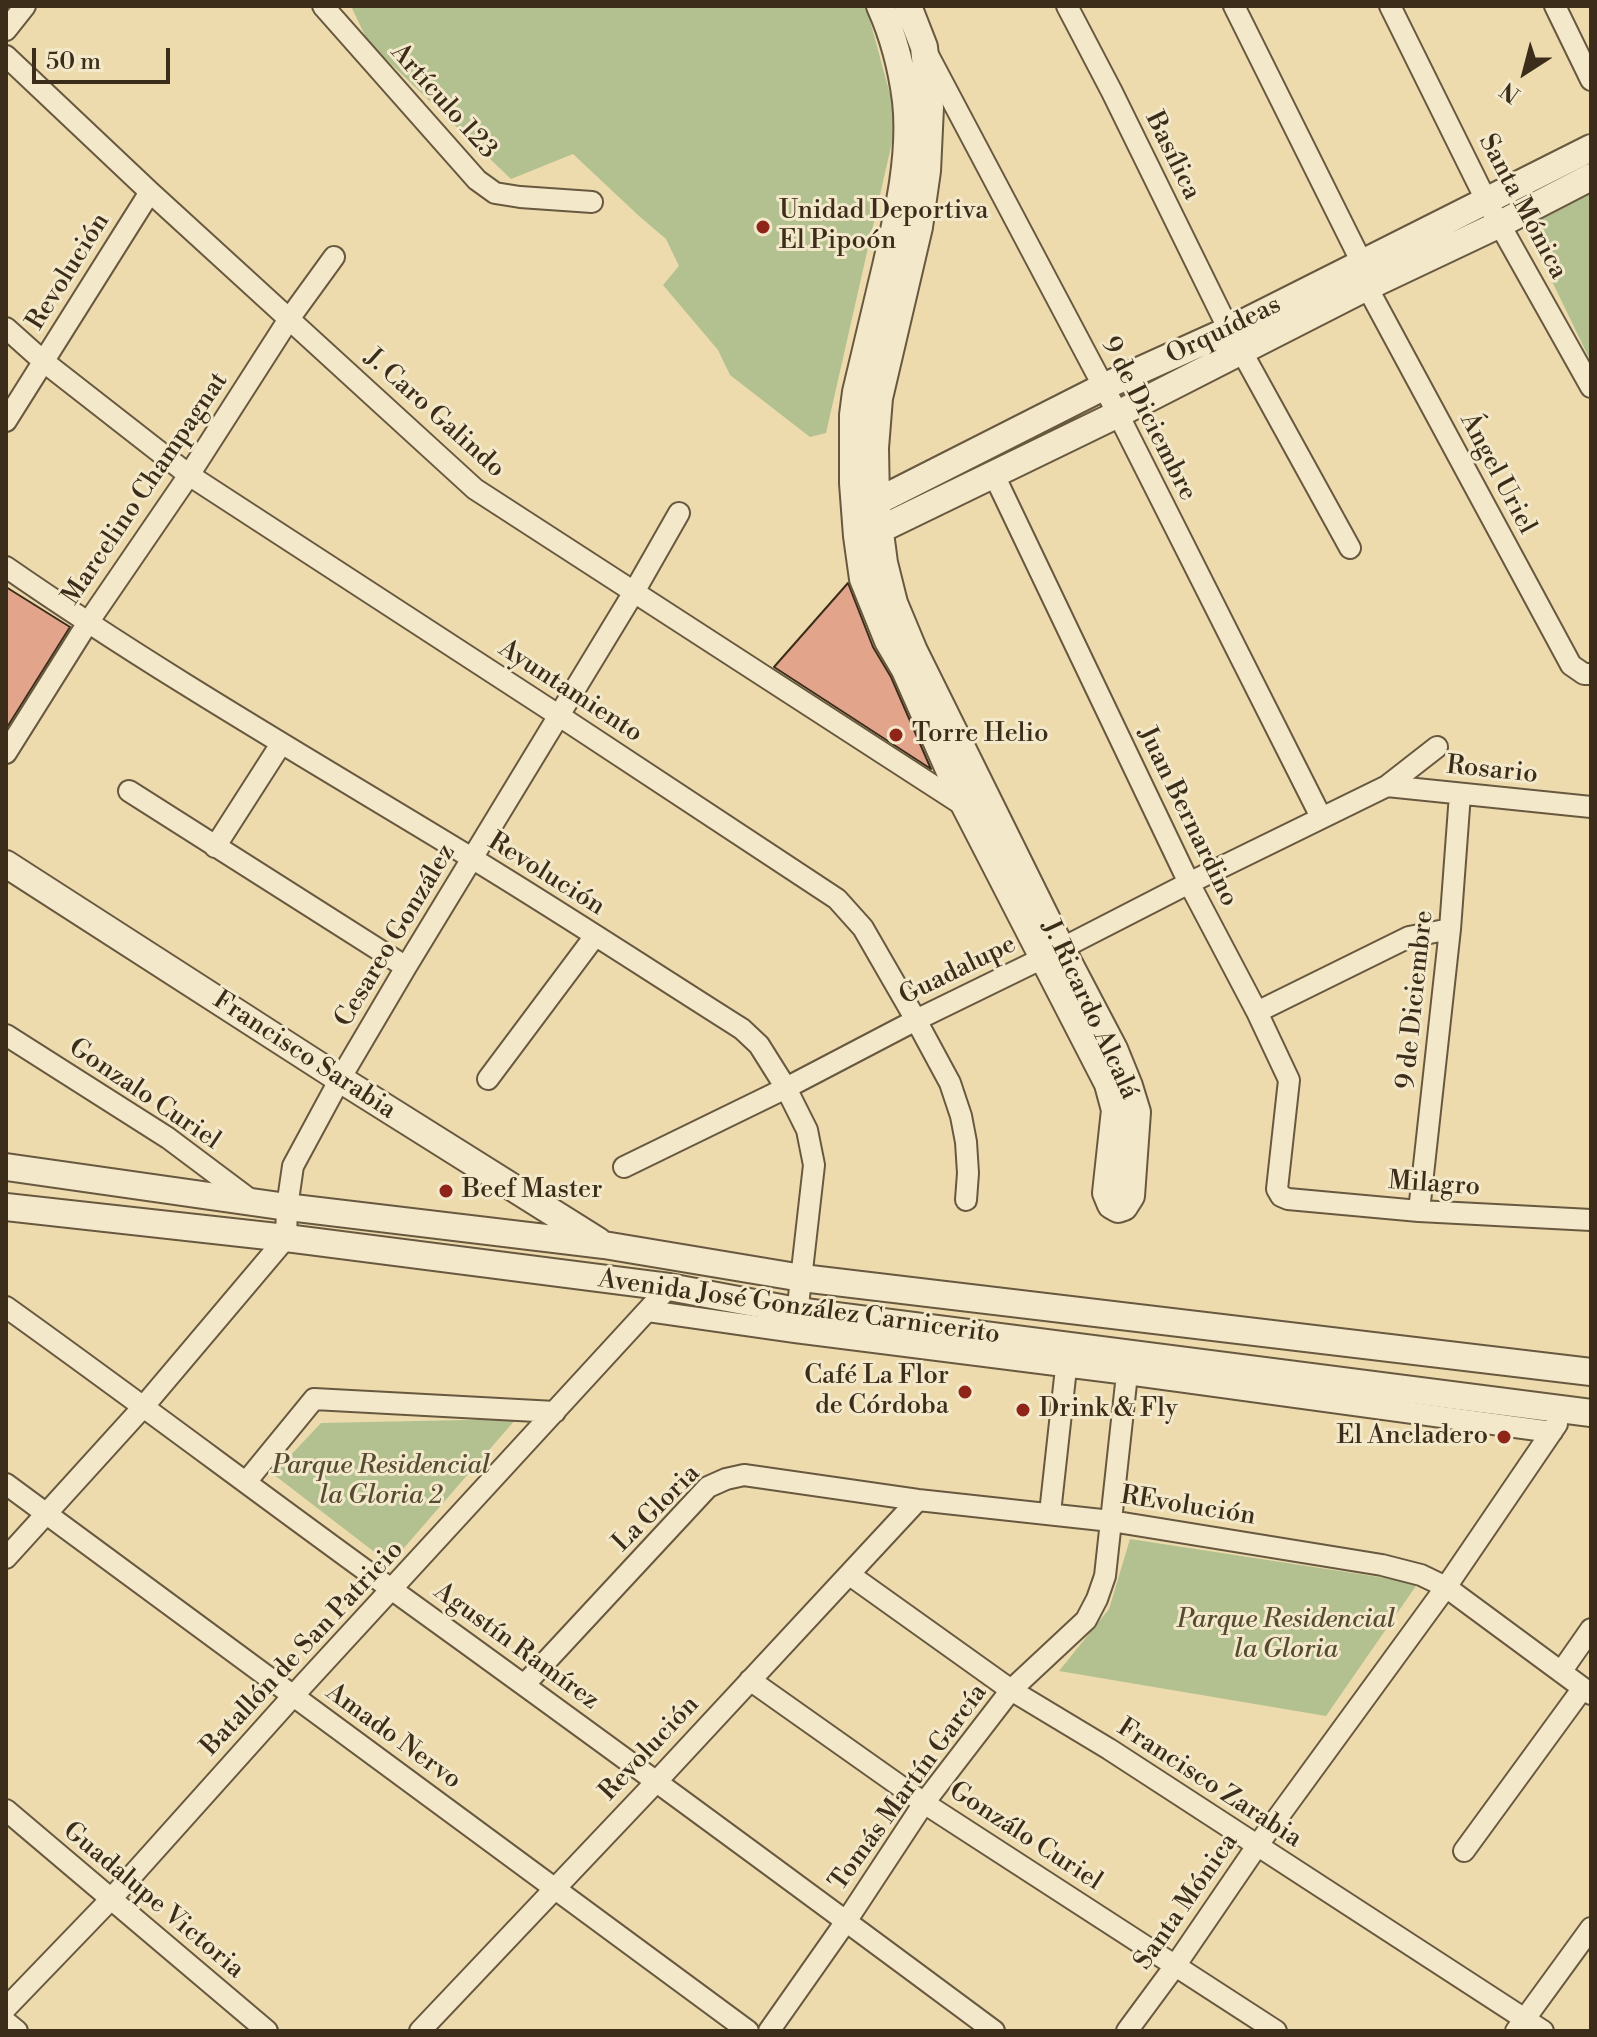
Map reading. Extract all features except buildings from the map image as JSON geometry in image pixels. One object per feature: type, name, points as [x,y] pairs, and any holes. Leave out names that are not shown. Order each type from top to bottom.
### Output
[{"type":"street","points":[[6,30],[25,6]]},
{"type":"street","name":"Artículo 123","points":[[323,6],[477,180],[495,193],[592,202]]},
{"type":"street","name":"J. Ricardo Alcalá","points":[[865,505],[853,483],[853,415],[898,211],[906,135],[906,103],[901,75],[880,6]]},
{"type":"street","name":"J. Ricardo Alcalá","points":[[868,533],[884,563],[899,615],[914,651],[998,823],[1052,953],[1108,1084],[1115,1110],[1106,1193],[1111,1205],[1118,1209],[1124,1207],[1131,1196],[1137,1112],[1114,1049],[1052,953],[965,806],[905,670],[888,641],[863,579],[868,533],[865,505],[875,448],[879,398],[919,227],[927,171],[930,107],[924,47],[908,6]]},
{"type":"street","name":"Basílica","points":[[1067,6],[1236,341],[1350,548]]},
{"type":"street","name":"Ángel Uriel","points":[[1234,6],[1365,275],[1571,665],[1584,674],[1591,674]]},
{"type":"street","name":"Santa Mónica","points":[[1390,6],[1486,200],[1590,382]]},
{"type":"street","points":[[1555,6],[1591,80]]},
{"type":"street","name":"9 de Diciembre","points":[[924,47],[1118,414],[1321,817]]},
{"type":"street","name":"J. Caro Galindo","points":[[6,56],[475,489],[965,806],[998,823]]},
{"type":"street","name":"Orquídeas","points":[[868,533],[1118,414],[1236,341],[1365,275],[1486,200],[1591,148]]},
{"type":"street","name":"Orquídeas","points":[[1365,275],[1500,224],[1591,177]]},
{"type":"street","name":"Revolución","points":[[6,421],[150,192]]},
{"type":"street","name":"Marcelino Champagnat","points":[[6,753],[87,624],[189,475],[289,319],[334,257]]},
{"type":"street","name":"Ayuntamiento","points":[[6,328],[43,361],[189,475],[837,899],[863,928],[950,1083],[961,1116],[967,1157],[966,1200]]},
{"type":"street","name":"Orquídeas","points":[[865,505],[1103,387],[1236,341]]},
{"type":"street","name":"Juan Bernardino","points":[[994,475],[1189,883],[1289,1080],[1277,1189]]},
{"type":"street","name":"Cesareo González","points":[[286,1238],[293,1166],[340,1079],[679,513]]},
{"type":"street","name":"Revolución","points":[[6,567],[87,624],[595,936],[742,1029],[759,1045],[807,1130],[814,1165],[796,1322]]},
{"type":"street","points":[[215,847],[281,744]]},
{"type":"street","name":"Guadalupe","points":[[624,1167],[1387,786],[1437,747]]},
{"type":"street","name":"Rosario","points":[[1387,786],[1591,807]]},
{"type":"street","points":[[129,791],[406,967]]},
{"type":"street","name":"9 de Diciembre","points":[[1419,1211],[1450,929],[1460,794]]},
{"type":"street","name":"Francisco Sarabia","points":[[6,864],[604,1245]]},
{"type":"street","points":[[1257,1012],[1409,937],[1450,929]]},
{"type":"street","points":[[488,1079],[595,936]]},
{"type":"street","name":"Gonzalo Curiel","points":[[6,1035],[168,1138],[252,1201]]},
{"type":"street","name":"Avenida José González Carnicerito","points":[[6,1167],[287,1207],[604,1245],[802,1278],[1591,1372]]},
{"type":"street","name":"Milagro","points":[[1277,1189],[1281,1196],[1288,1199],[1419,1211],[1591,1220]]},
{"type":"street","name":"Avenida José González Carnicerito","points":[[6,1207],[286,1238],[669,1287],[796,1322],[1569,1418]]},
{"type":"street","points":[[6,1558],[144,1406],[286,1238]]},
{"type":"street","name":"Batallón de San Patricio","points":[[6,2008],[111,1899],[669,1287]]},
{"type":"street","name":"Agustín Ramírez","points":[[6,1307],[525,1684],[994,2031]]},
{"type":"street","points":[[648,1311],[796,1322],[1066,1368],[1136,1365]]},
{"type":"street","name":"Tomás Martín García","points":[[769,2031],[924,1803],[1011,1690],[1086,1620],[1105,1576],[1136,1365]]},
{"type":"street","points":[[1050,1513],[1066,1368]]},
{"type":"street","points":[[246,1482],[314,1399],[555,1412]]},
{"type":"street","name":"Santa Mónica","points":[[1127,2031],[1257,1846],[1569,1418]]},
{"type":"street","name":"La Gloria","points":[[525,1684],[708,1487],[744,1475],[918,1500]]},
{"type":"street","name":"Amado Nervo","points":[[6,1484],[748,2031]]},
{"type":"street","name":"Revolución","points":[[420,2031],[918,1500]]},
{"type":"street","name":"REvolución","points":[[918,1500],[1111,1521],[1382,1565],[1421,1575],[1446,1587],[1587,1691]]},
{"type":"street","name":"Francisco Zarabia","points":[[850,1575],[1011,1690],[1109,1749],[1257,1846],[1521,2025],[1543,2031]]},
{"type":"street","points":[[1561,1672],[1591,1629]]},
{"type":"street","name":"Gonzálo Curiel","points":[[750,1680],[924,1803],[1276,2031]]},
{"type":"street","points":[[1464,1851],[1587,1691]]},
{"type":"street","name":"Guadalupe Victoria","points":[[6,1810],[267,2031]]},
{"type":"street","points":[[1521,2025],[1591,1928]]},
{"type":"street","points":[[6,2022],[17,2031]]},
{"type":"green space","name":"Unidad Deportiva El Pipoón","points":[[351,6],[866,6],[897,120],[826,433],[810,437],[730,375],[718,350],[663,285],[679,266],[666,239],[573,154],[511,179],[368,42]]},
{"type":"green space","points":[[1591,181],[1591,360],[1590,360],[1521,217]]},
{"type":"green space","name":"Parque Residencial la Gloria 2","points":[[516,1419],[390,1564],[273,1474],[321,1423]]},
{"type":"green space","name":"Parque Residencial la Gloria","points":[[1130,1539],[1418,1583],[1326,1716],[1059,1671],[1109,1609]]},
{"type":"place","name":"Unidad Deportiva El Pipoón","points":[[763,227]]},
{"type":"place","name":"Torre Helio","points":[[896,735]]},
{"type":"place","name":"Beef Master","points":[[446,1191]]},
{"type":"place","name":"Café La Flor de Córdoba","points":[[965,1392]]},
{"type":"place","name":"Drink & Fly","points":[[1023,1410]]},
{"type":"place","name":"El Ancladero","points":[[1504,1437]]}]
